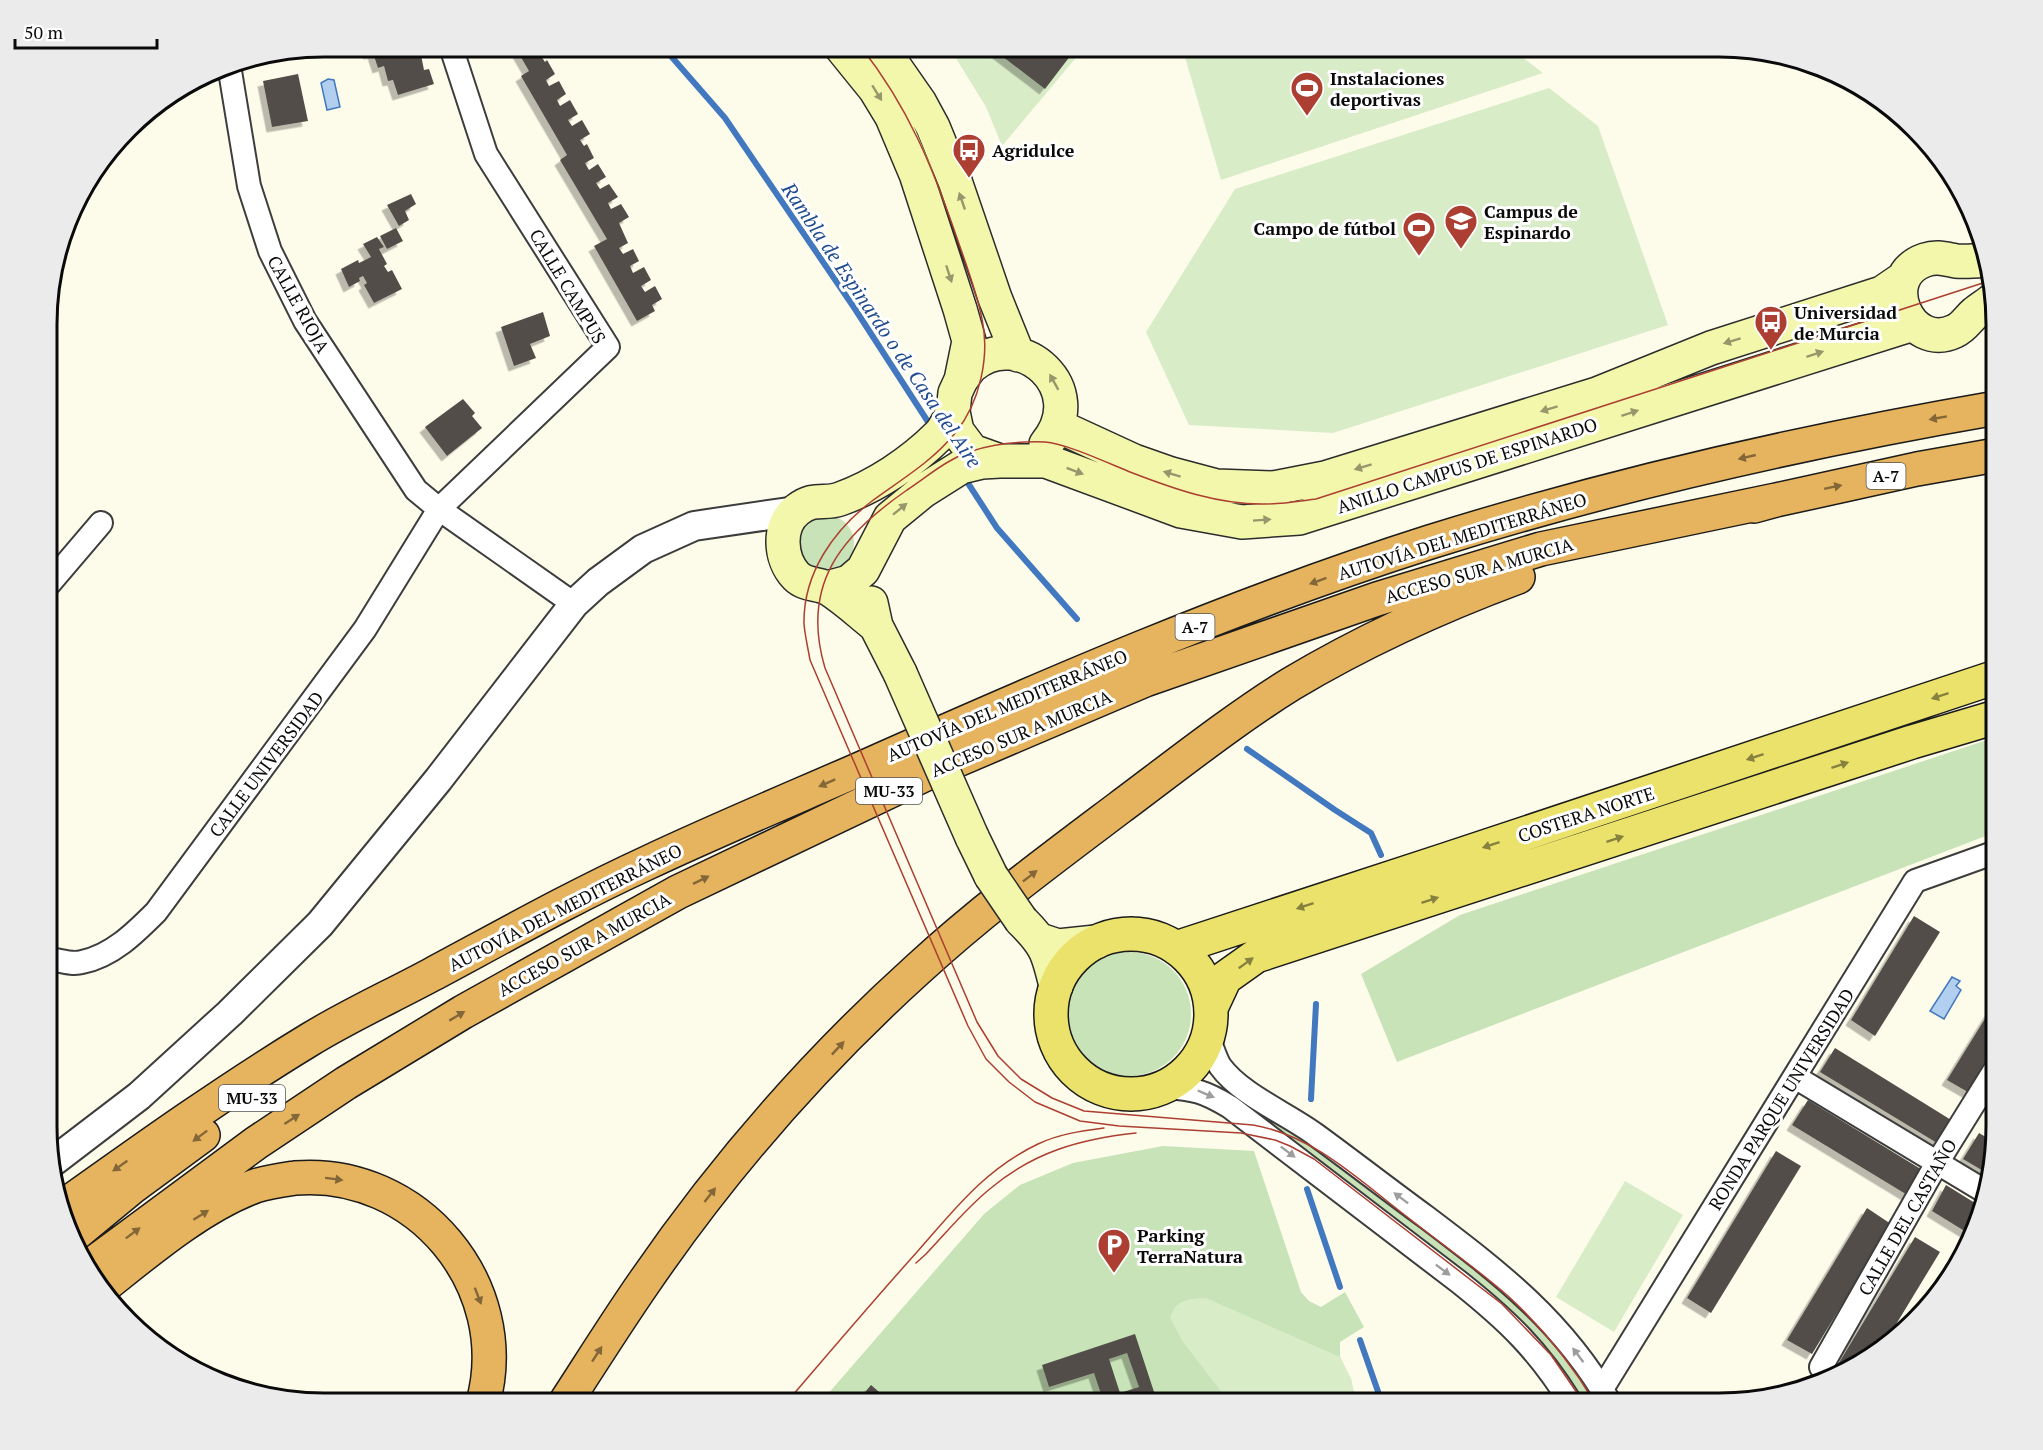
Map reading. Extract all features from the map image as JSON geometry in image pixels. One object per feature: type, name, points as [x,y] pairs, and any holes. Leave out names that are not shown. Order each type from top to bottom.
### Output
[{"type":"highway","name":"AUTOVÍA DEL MEDITERRÁNEO","points":[[68,1203],[186,1120],[312,1038],[500,937],[645,864],[975,717],[1107,661],[1301,587],[1430,542],[1528,513],[1762,454],[1986,410]]},
{"type":"highway","name":"A-7","points":[[572,1393],[643,1283],[713,1190],[795,1093],[859,1026],[961,930],[1151,784],[1263,703],[1366,643],[1428,613],[1532,573],[1637,544],[1776,500],[1986,457]]},
{"type":"highway","name":"ACCESO SUR A MURCIA","points":[[95,1262],[256,1143],[346,1083],[463,1012],[678,892],[934,770],[1145,680],[1377,599],[1541,549],[1776,500]]},
{"type":"highway","name":"MU-33","points":[[79,1231],[131,1188],[276,1080],[344,1032],[438,971]]},
{"type":"highway","points":[[108,1283],[201,1214],[256,1186],[284,1179],[310,1177],[360,1184],[401,1202],[423,1218],[440,1234],[467,1272],[481,1304],[490,1342],[489,1370],[485,1393]]},
{"type":"main road","points":[[850,57],[875,89],[892,117],[915,174],[969,341],[961,380],[955,393],[953,412],[940,434],[906,463],[871,485],[837,500],[815,500],[796,511],[786,524],[783,536],[784,558],[796,576],[809,584],[827,588],[876,626]]},
{"type":"main road","points":[[888,57],[920,103],[933,127],[1018,355]]},
{"type":"main road","name":"ANILLO CAMPUS DE ESPINARDO","points":[[953,412],[957,431],[972,451],[1009,461],[1046,461],[1181,512],[1242,522],[1299,518],[1913,324],[1928,333],[1941,335],[1954,332],[1984,307],[1977,300],[1976,285],[1969,271],[1969,260],[1935,257],[1923,260],[1912,267],[1904,278],[1882,293],[1711,348],[1597,394],[1325,478],[1274,488],[1216,486],[1171,474],[1058,426]]},
{"type":"main road","points":[[1904,278],[1900,299],[1903,309],[1913,324]]},
{"type":"main road","points":[[827,588],[849,582],[866,564],[890,518],[923,491],[961,467],[982,462],[1009,461],[1036,454],[1048,442],[1058,426],[1062,408],[1058,389],[1050,374],[1036,361],[1018,355],[999,354],[973,365],[961,380]]},
{"type":"main road","points":[[837,500],[859,514],[870,537],[866,564],[876,626],[900,673],[991,876],[1049,956],[1056,986]]},
{"type":"main road","name":"COSTERA NORTE","points":[[1176,948],[1986,680]]},
{"type":"main road","name":"COSTERA NORTE","points":[[1209,1022],[1205,984],[1193,964],[1176,948],[1157,938],[1137,934],[1116,935],[1096,942],[1079,953],[1065,968],[1056,986],[1051,1012],[1052,1028],[1060,1050],[1073,1070],[1086,1080],[1116,1093],[1141,1094],[1165,1087],[1184,1075],[1199,1058],[1209,1022],[1226,978],[1256,956],[1912,742],[1986,720]]},
{"type":"main road","points":[[1031,930],[1058,946],[1096,942]]},
{"type":"street","name":"CALLE CAMPUS","points":[[440,509],[608,347],[486,154],[455,57]]},
{"type":"street","name":"CALLE RIOJA","points":[[230,74],[249,186],[270,251],[305,321],[395,460],[416,490],[574,604]]},
{"type":"street","name":"CALLE UNIVERSIDAD","points":[[57,960],[80,963],[102,955],[129,939],[156,912],[365,629],[440,509]]},
{"type":"street","points":[[59,1157],[139,1096],[230,1013],[320,924],[438,780],[574,604],[598,582],[643,549],[694,526],[796,511]]},
{"type":"street","points":[[57,575],[101,523]]},
{"type":"street","points":[[694,526],[748,527],[770,540],[784,558]]},
{"type":"street","name":"RONDA PARQUE UNIVERSIDAD","points":[[1608,1393],[1795,1077],[1916,881],[1986,856]]},
{"type":"street","points":[[1209,1022],[1220,1066],[1235,1081],[1309,1130],[1452,1237],[1521,1292],[1567,1340],[1604,1393]]},
{"type":"street","points":[[1795,1077],[1979,1188]]},
{"type":"street","name":"CALLE DEL CASTAÑO","points":[[1821,1368],[1937,1163],[1986,1084]]},
{"type":"street","points":[[1165,1087],[1194,1089],[1210,1094],[1230,1107],[1459,1282],[1524,1338],[1564,1393]]},
{"type":"green space","points":[[955,57],[1077,57],[1002,146],[986,107]]},
{"type":"green space","name":"Instalaciones deportivas","points":[[1185,57],[1522,57],[1543,73],[1221,180]]},
{"type":"green space","name":"Campo de fútbol","points":[[1549,88],[1598,126],[1668,325],[1333,433],[1189,425],[1146,332],[1235,189]]},
{"type":"green space","points":[[820,515],[832,515],[842,519],[850,527],[854,543],[850,559],[842,567],[832,571],[820,571],[810,567],[802,559],[798,549],[798,537],[802,527],[810,519]]},
{"type":"green space","points":[[1986,740],[1986,836],[1397,1062],[1361,974],[1460,915]]},
{"type":"green space","points":[[1129,952],[1153,956],[1173,970],[1187,990],[1191,1014],[1187,1038],[1173,1058],[1153,1072],[1129,1076],[1105,1072],[1085,1058],[1071,1038],[1067,1014],[1071,990],[1085,970],[1105,956]]},
{"type":"green space","points":[[1258,1122],[1282,1125],[1307,1136],[1535,1313],[1595,1393],[1570,1393],[1551,1364]]},
{"type":"green space","name":"Parking TerraNatura","points":[[1163,1146],[1254,1151],[1301,1292],[1309,1301],[1321,1307],[1345,1292],[1364,1327],[1340,1342],[1340,1357],[1351,1379],[1354,1393],[829,1393],[984,1214],[1020,1185],[1073,1163]]},
{"type":"green space","points":[[1625,1181],[1683,1215],[1614,1332],[1556,1297]]},
{"type":"green space","points":[[1206,1298],[1340,1357],[1351,1379],[1354,1393],[1222,1393],[1183,1342],[1170,1318],[1179,1304],[1188,1300]]},
{"type":"water","points":[[328,79],[334,80],[340,107],[327,110],[321,83]]},
{"type":"water","points":[[1952,977],[1960,981],[1956,986],[1961,990],[1944,1019],[1930,1011]]},
{"type":"building","points":[[374,57],[421,57],[424,70],[429,69],[434,84],[398,95],[393,80],[388,81],[384,66],[378,68]]},
{"type":"building","points":[[521,57],[542,57],[545,62],[547,60],[555,74],[546,80],[549,86],[559,81],[566,94],[557,100],[560,106],[570,100],[578,114],[568,120],[572,126],[582,120],[590,134],[580,140],[584,146],[587,144],[594,158],[585,163],[589,170],[598,164],[606,177],[596,183],[600,189],[609,184],[618,197],[608,203],[611,209],[621,204],[629,217],[619,223],[628,243],[619,248],[623,254],[633,249],[639,261],[630,266],[633,273],[644,267],[651,280],[641,286],[645,292],[655,286],[662,299],[652,305],[655,311],[637,321],[594,246],[607,239],[560,160],[567,155],[521,76],[529,71]]},
{"type":"building","points":[[1003,57],[1069,57],[1045,89]]},
{"type":"building","points":[[298,74],[308,121],[272,127],[263,81]]},
{"type":"building","points":[[411,194],[416,204],[405,211],[409,220],[399,226],[387,205]]},
{"type":"building","points":[[396,228],[403,241],[387,249],[380,236]]},
{"type":"building","points":[[377,237],[384,247],[379,249],[387,264],[384,266],[388,272],[392,270],[402,289],[374,303],[364,285],[367,283],[363,276],[359,278],[360,281],[349,287],[341,269],[358,260],[359,263],[371,257],[363,244]]},
{"type":"building","points":[[543,312],[550,336],[530,344],[536,358],[514,366],[501,327]]},
{"type":"building","points":[[463,399],[475,413],[472,416],[482,428],[447,456],[425,427]]},
{"type":"building","points":[[1914,916],[1940,932],[1875,1036],[1851,1020]]},
{"type":"building","points":[[1986,1017],[1986,1074],[1973,1095],[1947,1080]]},
{"type":"building","points":[[1835,1048],[1956,1123],[1942,1146],[1820,1072]]},
{"type":"building","points":[[1808,1100],[1924,1171],[1909,1196],[1792,1125]]},
{"type":"building","points":[[1979,1133],[1985,1137],[1982,1170],[1963,1159]]},
{"type":"building","points":[[1776,1151],[1801,1166],[1711,1313],[1687,1298]]},
{"type":"building","points":[[1946,1185],[1975,1203],[1964,1231],[1932,1211]]},
{"type":"building","points":[[1867,1208],[1891,1224],[1812,1354],[1787,1340]]},
{"type":"building","points":[[1915,1237],[1940,1252],[1894,1328],[1867,1348],[1838,1365]]},
{"type":"building","points":[[1135,1334],[1154,1393],[1120,1393],[1101,1393],[1094,1373],[1049,1387],[1042,1365]],"holes":[[[1127,1353],[1139,1387],[1120,1393],[1109,1359]]]},
{"type":"building","points":[[871,1385],[880,1393],[864,1393]]},
{"type":"waterway","name":"Rambla de Espinardo o de Casa del Aire","points":[[672,57],[725,118],[855,309],[932,428]]},
{"type":"waterway","name":"Rambla de Espinardo o de Casa del Aire","points":[[964,477],[997,528],[1077,619]]},
{"type":"waterway","name":"Rambla de Espinardo o de Casa del Aire","points":[[1247,749],[1371,833],[1381,855]]},
{"type":"waterway","name":"Rambla de Espinardo o de Casa del Aire","points":[[1311,1099],[1316,1004]]},
{"type":"waterway","name":"Rambla de Espinardo o de Casa del Aire","points":[[1307,1189],[1340,1287]]},
{"type":"waterway","name":"Rambla de Espinardo o de Casa del Aire","points":[[1360,1340],[1379,1393]]},
{"type":"tram line","points":[[868,57],[906,116],[939,188],[980,309],[984,333],[984,363],[977,393],[956,432],[927,461],[858,513],[845,525],[823,554],[809,587],[804,628],[810,660],[968,1026],[986,1059],[1009,1082],[1035,1102],[1080,1121],[1119,1126],[1241,1133],[1275,1140],[1314,1159],[1502,1304],[1551,1355],[1577,1393]]},
{"type":"tram line","points":[[1588,1393],[1556,1346],[1508,1296],[1353,1174],[1296,1138],[1253,1125],[1084,1111],[1052,1098],[1021,1079],[998,1056],[977,1022],[825,668],[819,638],[818,611],[823,587],[832,564],[863,525],[884,507],[948,462],[982,448],[1021,442],[1054,443],[1180,490],[1214,499],[1248,504],[1316,499],[1983,283]]},
{"type":"tram line","points":[[795,1393],[944,1221],[986,1178],[1019,1154],[1038,1144],[1070,1133],[1104,1128]]},
{"type":"tram line","points":[[916,1263],[982,1195],[1024,1165],[1059,1149],[1096,1139],[1136,1133]]},
{"type":"place","name":"Instalaciones deportivas","points":[[1307,117]]},
{"type":"place","name":"Agridulce","points":[[969,179]]},
{"type":"place","name":"Campus de Espinardo","points":[[1461,250]]},
{"type":"place","name":"Campo de fútbol","points":[[1419,257]]},
{"type":"place","name":"Universidad de Murcia","points":[[1771,351]]},
{"type":"place","name":"Parking TerraNatura","points":[[1114,1274]]}]
